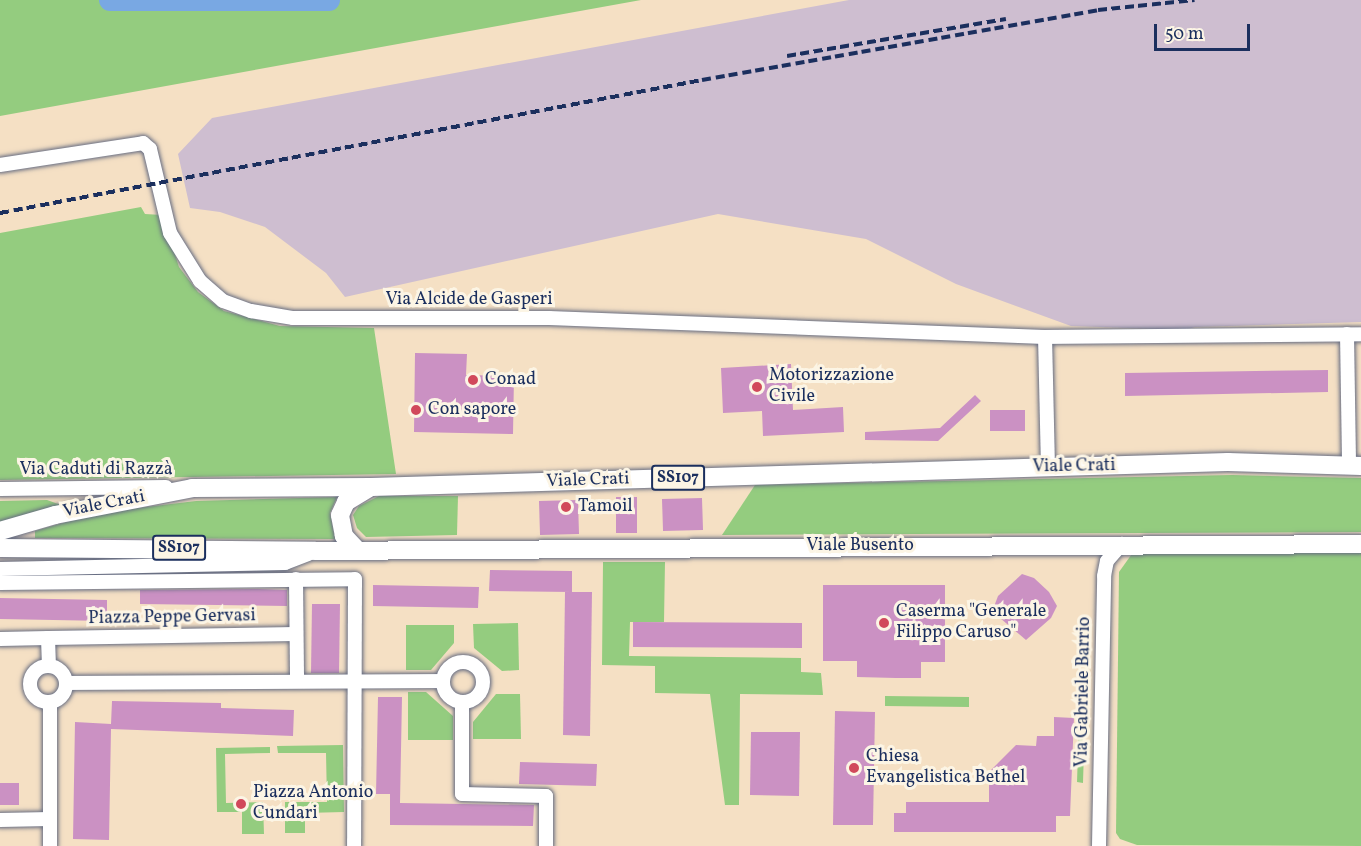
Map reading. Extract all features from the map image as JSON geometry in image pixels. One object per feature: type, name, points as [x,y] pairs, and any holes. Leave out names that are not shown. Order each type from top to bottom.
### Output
[{"type":"main road","name":"Viale Crati","points":[[0,531],[54,515],[192,488],[371,487],[1228,462],[1355,466]]},
{"type":"main road","points":[[358,550],[344,536],[340,515],[346,502],[371,487]]},
{"type":"main road","name":"Viale Busento","points":[[358,550],[1361,544]]},
{"type":"main road","name":"SS107","points":[[0,548],[358,550]]},
{"type":"street","name":"Via Alcide de Gasperi","points":[[0,165],[143,143],[150,149],[170,233],[184,259],[200,281],[223,301],[272,315],[293,318],[549,318],[1045,337],[1354,334]]},
{"type":"street","points":[[1354,334],[1355,466]]},
{"type":"street","points":[[1045,337],[1041,376],[1048,468]]},
{"type":"street","name":"Via Caduti di Razzà","points":[[0,489],[192,488]]},
{"type":"street","name":"Via Gabriele Barrio","points":[[1099,846],[1104,576],[1107,561],[1122,544]]},
{"type":"street","points":[[0,569],[285,563],[315,551]]},
{"type":"street","points":[[296,579],[297,681]]},
{"type":"street","points":[[0,583],[355,579],[354,846]]},
{"type":"street","name":"Piazza Peppe Gervasi","points":[[0,639],[296,634]]},
{"type":"street","points":[[48,638],[50,666]]},
{"type":"street","points":[[459,662],[478,668],[483,688],[475,699],[462,703],[446,693],[443,681],[447,669],[459,662]]},
{"type":"street","points":[[50,666],[61,670],[67,683],[60,699],[50,703],[37,699],[30,683],[38,669],[50,666]]},
{"type":"street","points":[[67,683],[443,681]]},
{"type":"street","points":[[50,703],[50,846]]},
{"type":"street","points":[[462,703],[462,794],[546,795],[546,846]]},
{"type":"street","points":[[0,820],[50,819]]},
{"type":"shaded area","points":[[849,0],[1361,0],[1361,322],[1195,327],[1185,330],[1071,326],[956,284],[866,239],[718,214],[345,297],[326,273],[265,227],[220,212],[190,208],[178,154],[212,118]]},
{"type":"green space","points":[[0,0],[641,0],[0,116]]},
{"type":"green space","points":[[141,207],[145,214],[162,215],[179,267],[198,292],[224,311],[280,326],[374,328],[396,474],[0,480],[0,233]]},
{"type":"green space","points":[[1232,475],[1361,478],[1361,532],[722,535],[755,485]]},
{"type":"green space","points":[[379,496],[458,496],[457,535],[366,537],[357,528],[353,515],[359,506]]},
{"type":"green space","points":[[337,497],[330,513],[335,539],[35,538],[35,531],[73,520],[129,509],[196,501]]},
{"type":"green space","points":[[47,500],[61,505],[0,528],[0,501]]},
{"type":"green space","points":[[1134,551],[1361,551],[1361,846],[1137,845],[1120,839],[1116,833],[1119,572]]},
{"type":"green space","points":[[603,562],[665,562],[664,622],[630,622],[629,656],[801,658],[801,672],[821,673],[823,695],[740,694],[739,805],[725,805],[710,694],[655,693],[655,666],[602,665]]},
{"type":"green space","points":[[518,623],[519,670],[502,671],[474,648],[473,624]]},
{"type":"green space","points":[[406,625],[454,625],[454,643],[431,670],[406,670]]},
{"type":"green space","points":[[408,692],[426,692],[453,716],[453,740],[408,740]]},
{"type":"green space","points":[[496,694],[520,694],[521,739],[473,739],[473,722]]},
{"type":"green space","points":[[885,696],[969,697],[969,707],[885,706]]},
{"type":"green space","points":[[1079,718],[1085,718],[1083,783],[1077,782]]},
{"type":"green space","points":[[343,745],[344,812],[305,813],[305,833],[285,833],[285,802],[327,802],[326,753],[278,753],[277,746]]},
{"type":"green space","points":[[270,747],[270,753],[225,754],[226,803],[263,802],[264,834],[242,834],[242,812],[217,812],[216,748]]},
{"type":"building","points":[[415,353],[467,354],[466,375],[514,376],[513,434],[414,432]]},
{"type":"building","name":"Motorizzazione Civile","points":[[791,364],[793,410],[843,407],[844,432],[763,436],[762,411],[723,413],[721,368]]},
{"type":"building","points":[[1328,370],[1328,392],[1125,396],[1125,373]]},
{"type":"building","points":[[975,395],[981,401],[938,441],[865,440],[865,432],[940,428]]},
{"type":"building","points":[[990,410],[1025,410],[1025,431],[990,431]]},
{"type":"building","points":[[616,497],[637,497],[637,533],[616,533]]},
{"type":"building","points":[[702,498],[703,530],[663,531],[662,499]]},
{"type":"building","points":[[578,500],[579,534],[540,535],[539,501]]},
{"type":"building","points":[[490,570],[572,571],[572,592],[489,591]]},
{"type":"building","points":[[1022,574],[1034,578],[1049,592],[1057,606],[1051,618],[1026,640],[1000,618],[995,604],[998,596]]},
{"type":"building","points":[[373,585],[479,587],[478,608],[373,606]]},
{"type":"building","name":"Caserma \"Generale Filippo Caruso\"","points":[[823,585],[945,585],[945,662],[921,662],[921,678],[896,678],[857,677],[857,661],[823,661]]},
{"type":"building","points":[[140,590],[287,590],[287,606],[140,604]]},
{"type":"building","points":[[565,592],[592,592],[590,736],[563,735]]},
{"type":"building","points":[[0,598],[107,600],[107,621],[0,619]]},
{"type":"building","points":[[312,604],[340,604],[339,673],[311,673]]},
{"type":"building","points":[[633,622],[802,623],[802,648],[633,647]]},
{"type":"building","points":[[378,697],[402,697],[400,803],[534,805],[533,826],[390,825],[390,794],[376,794]]},
{"type":"building","points":[[112,701],[221,703],[221,708],[294,710],[293,736],[111,729],[109,840],[73,839],[75,722],[111,724]]},
{"type":"building","name":"Chiesa Evangelistica Bethel","points":[[835,711],[875,712],[873,825],[833,825]]},
{"type":"building","points":[[1054,717],[1074,718],[1070,816],[1056,816],[1056,832],[894,832],[894,813],[906,813],[906,802],[989,802],[989,772],[1016,745],[1036,746],[1037,736],[1054,736]]},
{"type":"building","points":[[751,732],[800,732],[799,796],[750,795]]},
{"type":"building","points":[[520,762],[597,764],[596,786],[519,784]]},
{"type":"building","points":[[0,783],[19,783],[19,805],[0,805]]},
{"type":"waterway","points":[[110,0],[329,0]]},
{"type":"railway","points":[[0,213],[702,80],[1098,10],[1194,0]]},
{"type":"railway","points":[[787,56],[1006,19]]},
{"type":"place","name":"Conad","points":[[473,380]]},
{"type":"place","name":"Motorizzazione Civile","points":[[757,387]]},
{"type":"place","name":"Con sapore","points":[[416,410]]},
{"type":"place","name":"Tamoil","points":[[566,507]]},
{"type":"place","name":"Caserma \"Generale Filippo Caruso\"","points":[[884,623]]},
{"type":"place","name":"Chiesa Evangelistica Bethel","points":[[854,768]]},
{"type":"place","name":"Piazza Antonio Cundari","points":[[241,804]]}]
